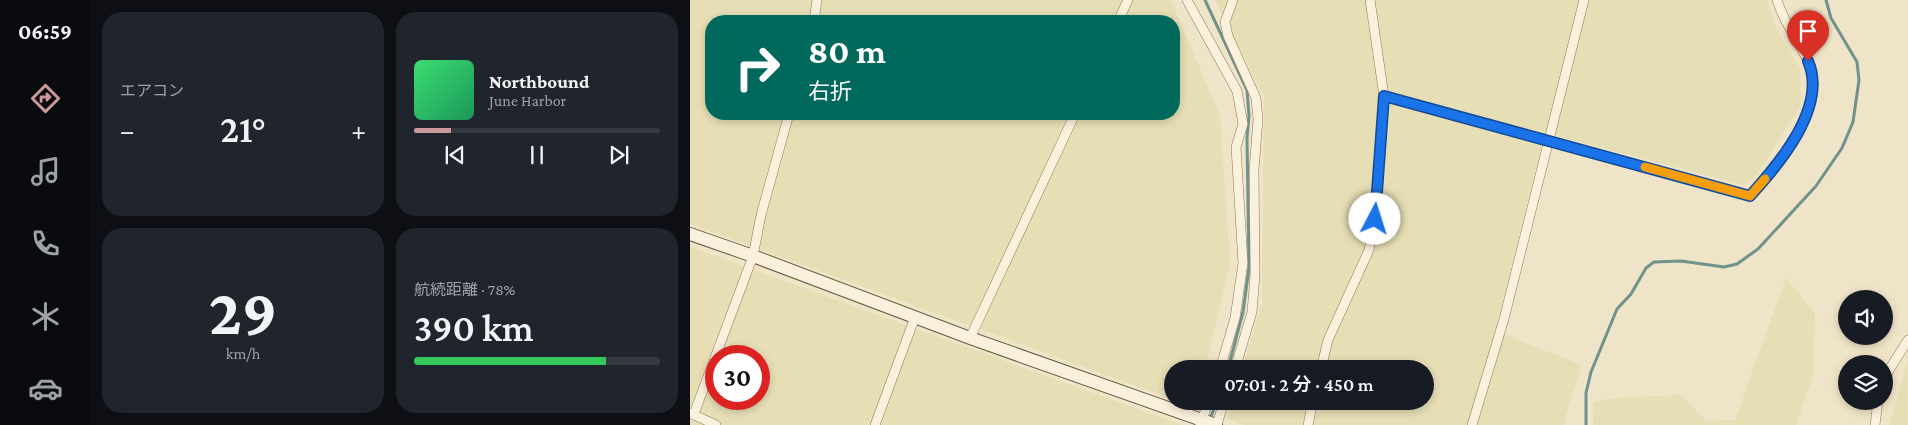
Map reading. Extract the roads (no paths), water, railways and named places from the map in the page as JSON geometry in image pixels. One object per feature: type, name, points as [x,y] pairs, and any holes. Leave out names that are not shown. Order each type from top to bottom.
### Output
[{"type":"street","points":[[815,15],[817,0]]},
{"type":"street","points":[[1121,15],[1128,0]]},
{"type":"street","points":[[1187,0],[1237,91],[1243,124],[1236,147],[1243,263],[1235,318],[1223,360]]},
{"type":"street","points":[[1233,0],[1225,22],[1228,36],[1256,98],[1258,119],[1254,170],[1255,275],[1252,312],[1238,360]]},
{"type":"street","points":[[1323,360],[1328,340],[1369,250],[1376,210],[1384,96],[1370,0]]},
{"type":"street","points":[[1472,425],[1504,319],[1584,0]]},
{"type":"street","points":[[1384,96],[1750,196],[1778,164],[1792,144],[1806,114],[1812,93],[1812,71],[1804,52],[1785,22],[1777,0]]},
{"type":"street","points":[[716,425],[692,413],[753,256],[761,215],[787,120]]},
{"type":"street","points":[[970,338],[1073,120]]},
{"type":"street","points":[[690,234],[1201,422],[1217,425],[1221,410]]},
{"type":"street","points":[[874,425],[915,316]]},
{"type":"street","points":[[1893,364],[1908,340]]},
{"type":"street","points":[[1201,422],[1206,410]]},
{"type":"street","points":[[1308,425],[1311,410]]},
{"type":"street","points":[[1874,425],[1876,410]]},
{"type":"waterway","points":[[1205,0],[1247,90],[1249,116],[1247,138],[1249,268],[1243,312],[1230,360]]},
{"type":"waterway","points":[[1586,425],[1586,393],[1591,372],[1617,309],[1631,294],[1646,268],[1654,262],[1681,261],[1724,267],[1737,264],[1758,249],[1816,186],[1842,148],[1853,122],[1859,80],[1857,62],[1831,18],[1826,0]]},
{"type":"waterway","points":[[1210,419],[1214,410]]}]
